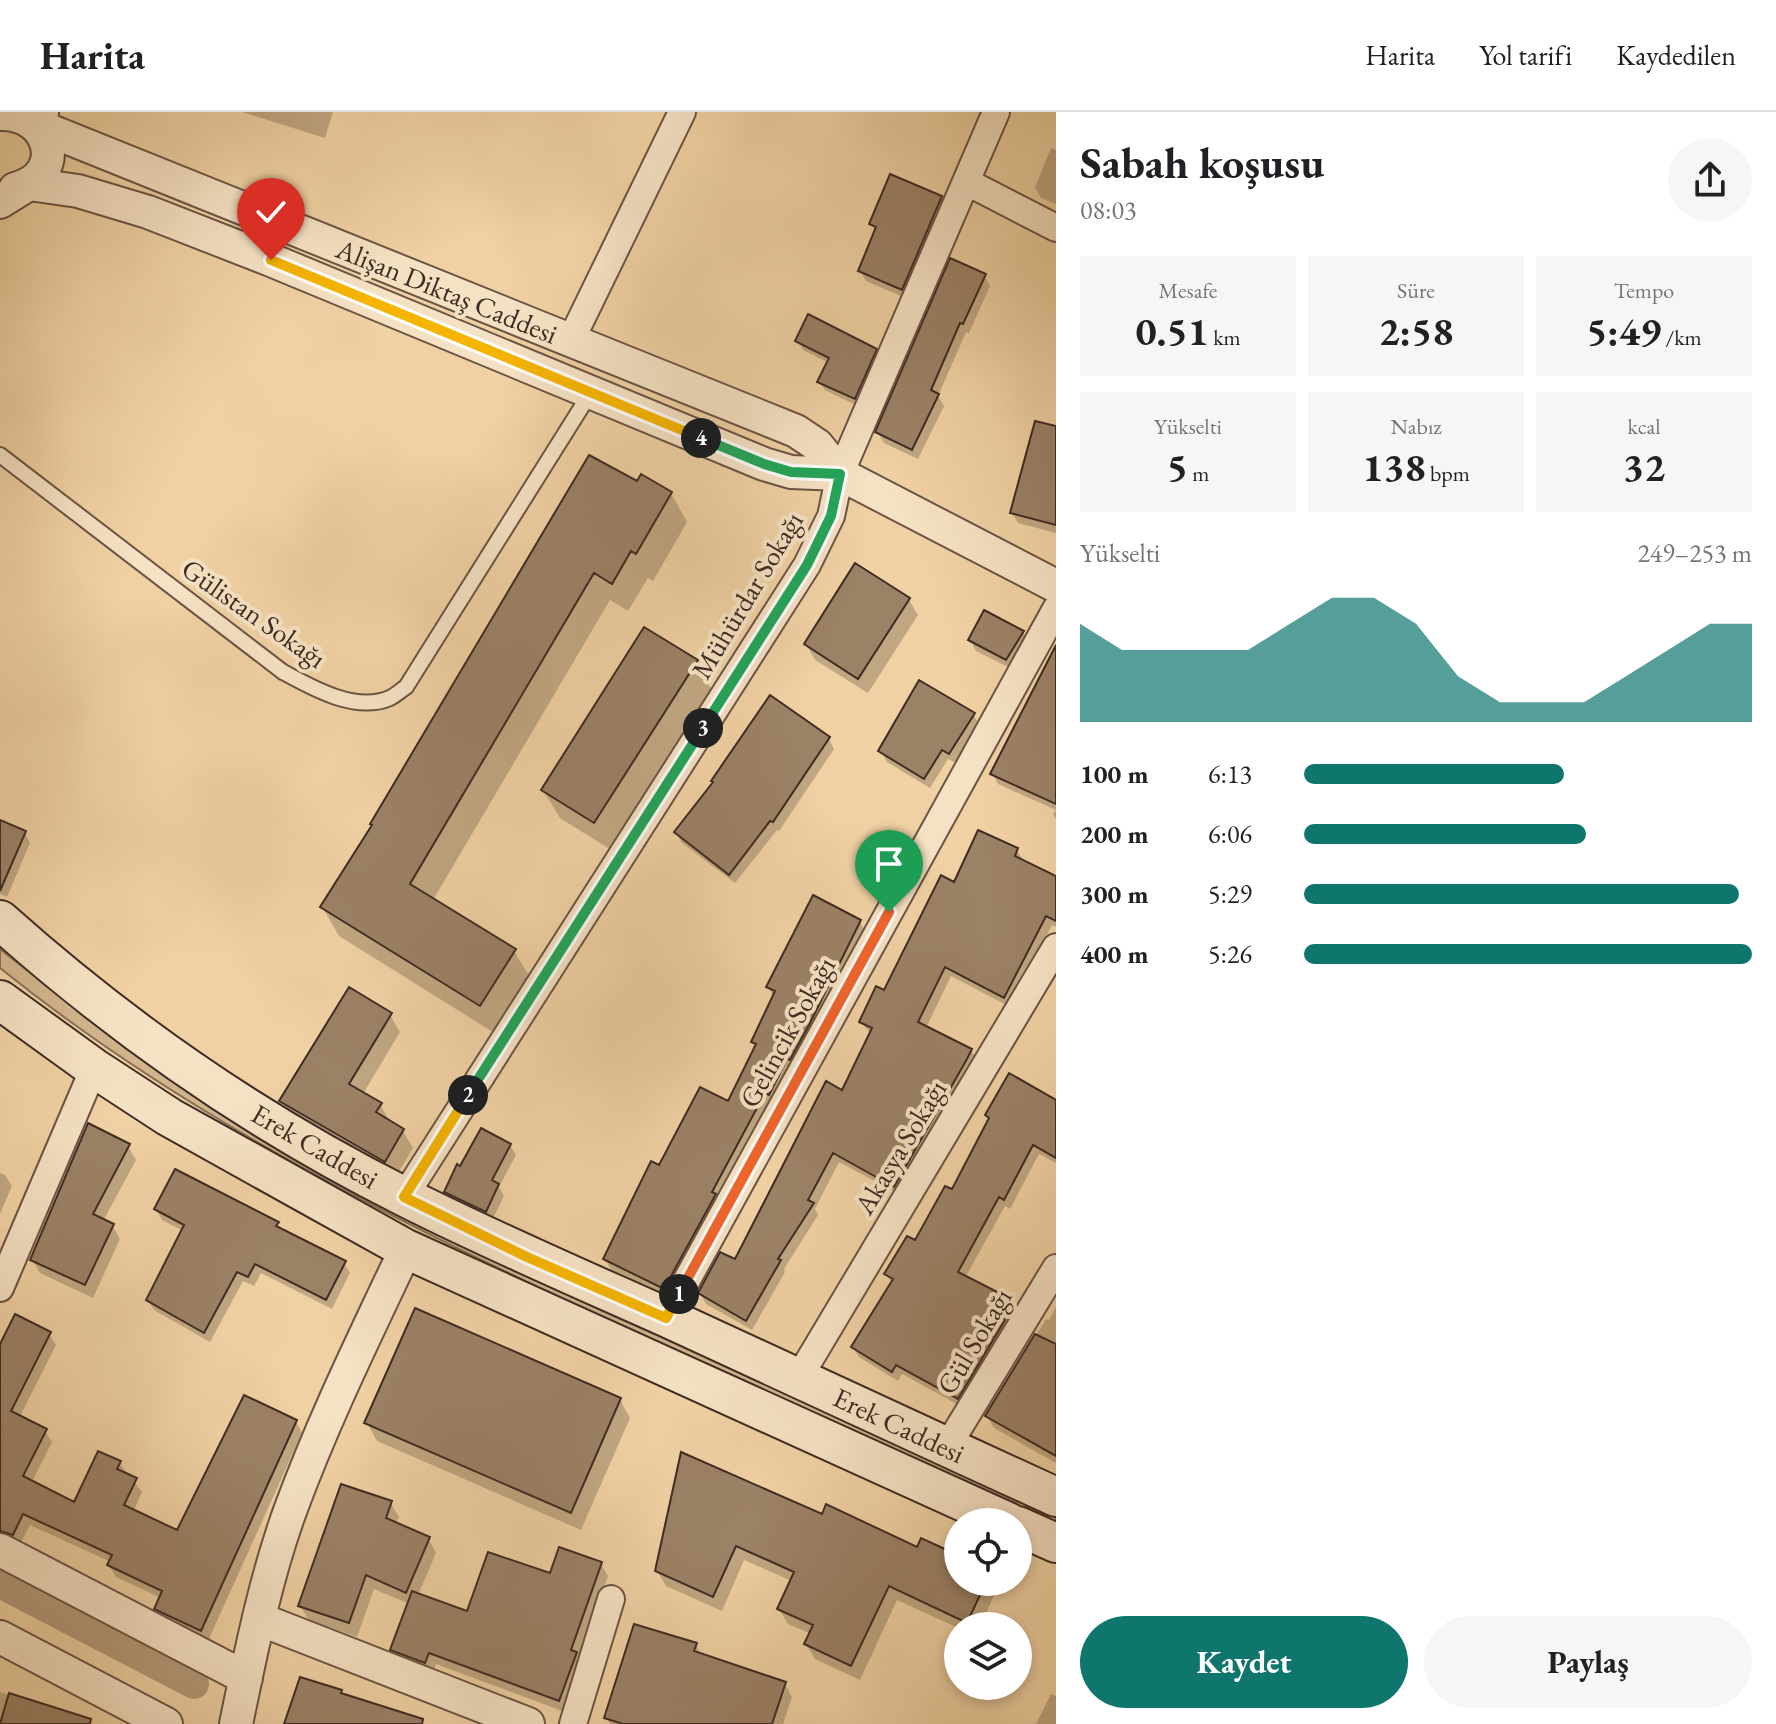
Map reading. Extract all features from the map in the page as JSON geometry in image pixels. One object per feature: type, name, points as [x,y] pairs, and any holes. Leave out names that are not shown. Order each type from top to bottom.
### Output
[{"type":"main road","name":"Erek Caddesi","points":[[0,920],[125,1023],[197,1074],[271,1122],[404,1197],[527,1257],[1056,1497]]},
{"type":"main road","name":"Erek Caddesi","points":[[0,1000],[94,1068],[169,1117],[406,1249],[977,1508]]},
{"type":"main road","points":[[1032,1532],[1056,1543]]},
{"type":"street","points":[[571,340],[682,112]]},
{"type":"street","name":"Mühürdar Sokağı","points":[[404,1197],[807,565],[831,516],[840,474],[996,112]]},
{"type":"street","name":"Alişan Diktaş Caddesi","points":[[0,114],[19,113],[41,120],[796,431],[817,445],[840,474],[1056,586]]},
{"type":"street","points":[[0,202],[15,186],[40,176],[46,164],[49,152],[41,120]]},
{"type":"street","points":[[967,182],[1056,228]]},
{"type":"street","name":"Alişan Diktaş Caddesi","points":[[15,186],[78,191],[148,212],[764,464],[791,472],[840,474]]},
{"type":"street","name":"Gelincik Sokağı","points":[[666,1318],[1056,609]]},
{"type":"street","name":"Akasya Sokağı","points":[[798,1379],[1056,947]]},
{"type":"street","points":[[0,1288],[94,1068]]},
{"type":"street","points":[[236,1724],[277,1550],[323,1424],[406,1249]]},
{"type":"street","name":"Gül Sokağı","points":[[947,1447],[1056,1268]]},
{"type":"street","points":[[0,1550],[246,1678]]},
{"type":"street","points":[[573,1724],[611,1599]]},
{"type":"street","points":[[259,1619],[528,1724]]},
{"type":"street","points":[[0,1637],[166,1724]]},
{"type":"lane","name":"Gülistan Sokağı","points":[[0,455],[283,672],[315,689],[369,702],[389,698],[406,687],[592,392]]},
{"type":"shaded area","points":[[0,949],[213,1108],[469,1248],[1056,1517],[1056,1525],[1032,1514],[1032,1508],[1018,1508],[903,1456],[479,1259],[396,1217],[232,1127],[152,1078],[0,968]]},
{"type":"building","points":[[890,174],[942,196],[902,290],[858,271],[876,227],[869,224]]},
{"type":"building","points":[[950,258],[986,274],[963,324],[960,323],[931,390],[939,394],[912,450],[875,432]]},
{"type":"building","points":[[808,314],[877,349],[855,399],[817,382],[829,358],[795,341]]},
{"type":"building","points":[[1035,421],[1056,426],[1056,525],[1010,513]]},
{"type":"building","points":[[589,455],[637,481],[641,474],[672,492],[636,554],[631,551],[612,584],[594,573],[410,884],[516,949],[480,1006],[320,907],[372,825]]},
{"type":"building","points":[[855,563],[910,598],[858,679],[804,644]]},
{"type":"building","points":[[984,610],[1024,631],[1006,660],[968,640]]},
{"type":"building","points":[[644,627],[698,660],[594,823],[541,790]]},
{"type":"building","points":[[1056,645],[1056,804],[990,774]]},
{"type":"building","points":[[919,680],[975,713],[949,754],[942,750],[924,779],[878,751]]},
{"type":"building","points":[[770,695],[830,737],[773,822],[770,821],[729,875],[674,832],[713,782]]},
{"type":"building","points":[[0,820],[26,831],[0,891]]},
{"type":"building","points":[[978,830],[1018,848],[1015,856],[1056,876],[1056,921],[1046,916],[1004,998],[945,967],[918,1022],[972,1049],[967,1059],[894,1187],[833,1153],[808,1200],[814,1203],[778,1259],[781,1260],[746,1321],[698,1293],[720,1252],[735,1259],[826,1081],[842,1090],[872,1028],[859,1022],[876,986],[884,990],[941,875],[954,882]]},
{"type":"building","points":[[813,895],[861,920],[809,1025],[769,1095],[765,1093],[712,1192],[716,1194],[664,1289],[603,1259],[651,1161],[659,1165],[700,1087],[728,1101],[756,1044],[751,1042],[775,991],[766,987]]},
{"type":"building","points":[[349,987],[392,1013],[349,1084],[382,1103],[376,1112],[404,1129],[385,1162],[279,1101]]},
{"type":"building","points":[[1009,1073],[1056,1100],[1056,1158],[1033,1145],[1004,1200],[999,1197],[958,1272],[1013,1300],[1005,1320],[958,1399],[896,1365],[892,1372],[851,1347],[893,1279],[884,1274],[907,1236],[915,1240],[945,1186],[952,1189],[989,1118],[985,1115]]},
{"type":"building","points":[[88,1123],[130,1144],[93,1214],[114,1224],[85,1285],[30,1260]]},
{"type":"building","points":[[481,1128],[511,1144],[492,1180],[499,1184],[486,1212],[444,1192],[457,1164],[460,1166]]},
{"type":"building","points":[[175,1169],[279,1222],[276,1226],[346,1261],[326,1300],[255,1264],[248,1277],[237,1272],[204,1333],[146,1300],[184,1225],[154,1209]]},
{"type":"building","points":[[415,1308],[621,1398],[571,1513],[364,1423]]},
{"type":"building","points":[[15,1314],[51,1332],[11,1411],[47,1429],[23,1476],[74,1502],[98,1451],[121,1461],[117,1469],[137,1478],[124,1505],[177,1530],[244,1395],[297,1420],[201,1631],[154,1609],[162,1591],[107,1565],[112,1555],[23,1514],[13,1535],[0,1531],[0,1344]]},
{"type":"building","points":[[1035,1334],[1056,1344],[1056,1456],[985,1416]]},
{"type":"building","points":[[681,1452],[822,1514],[826,1504],[917,1547],[921,1538],[944,1549],[944,1596],[980,1596],[972,1612],[944,1612],[889,1586],[851,1666],[804,1644],[813,1625],[777,1609],[794,1572],[736,1546],[713,1597],[655,1571]]},
{"type":"building","points":[[341,1484],[392,1501],[386,1518],[430,1537],[406,1593],[366,1575],[349,1623],[298,1606]]},
{"type":"building","points":[[559,1547],[602,1562],[571,1650],[577,1652],[559,1701],[429,1653],[425,1663],[390,1650],[412,1591],[467,1611],[488,1552],[550,1573]]},
{"type":"building","points":[[634,1624],[697,1643],[694,1651],[786,1682],[772,1724],[623,1724],[604,1718]]},
{"type":"building","points":[[300,1677],[423,1719],[422,1724],[284,1724]]},
{"type":"building","points":[[9,1693],[91,1719],[90,1724],[0,1724]]},
{"type":"waterway","points":[[0,1583],[194,1684]]},
{"type":"route","points":[[271,260],[764,464],[791,472],[840,474],[831,516],[807,565],[404,1197],[527,1257],[666,1318],[889,912]]}]
